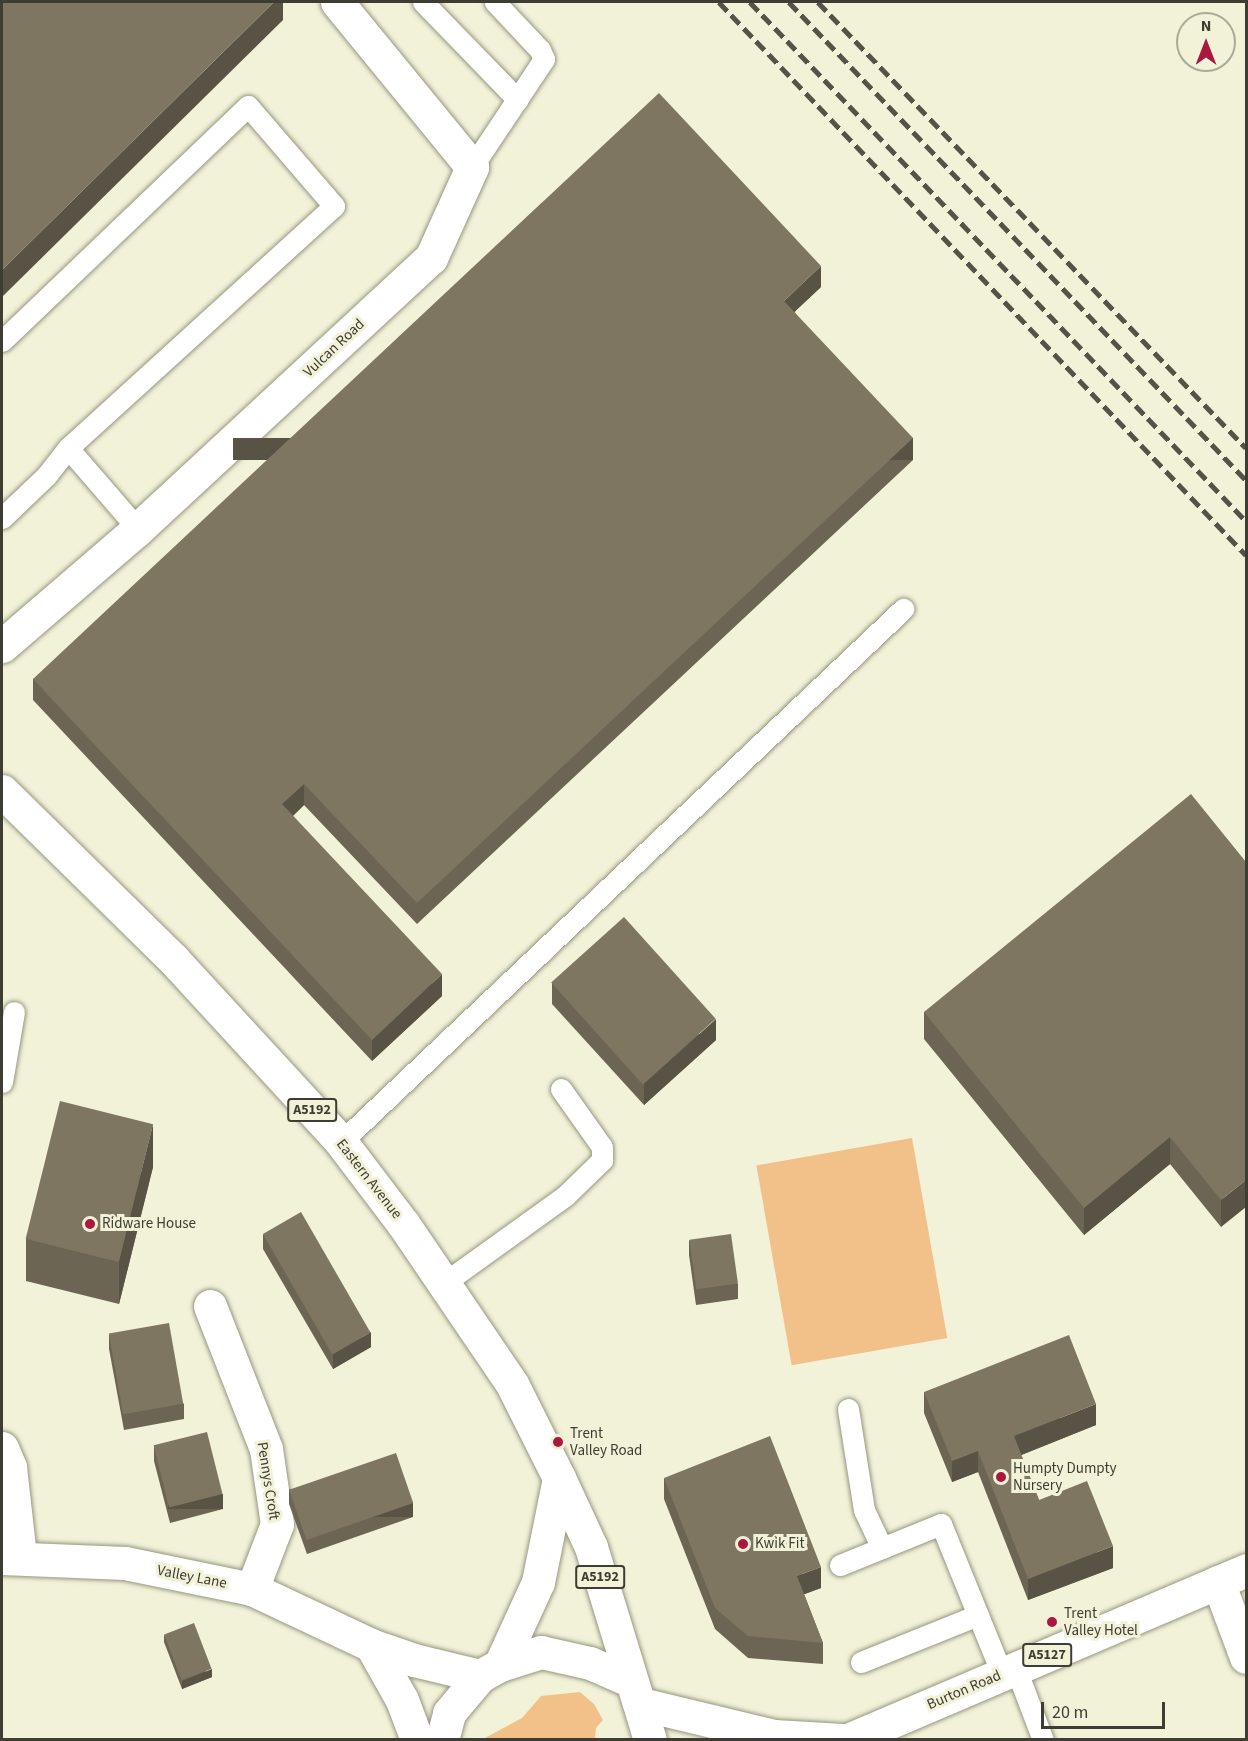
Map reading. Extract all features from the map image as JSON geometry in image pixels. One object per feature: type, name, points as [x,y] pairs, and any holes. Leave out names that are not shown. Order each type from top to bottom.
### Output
[{"type":"main road","points":[[337,2],[472,167]]},
{"type":"main road","name":"Vulcan Road","points":[[2,646],[138,529],[431,258],[472,167]]},
{"type":"main road","name":"Eastern Avenue","points":[[2,791],[173,959],[341,1142],[444,1283],[512,1384],[591,1547],[650,1740]]},
{"type":"main road","name":"Pennys Croft","points":[[210,1306],[266,1449],[277,1524],[252,1588]]},
{"type":"main road","points":[[2,1448],[10,1467],[11,1557]]},
{"type":"main road","points":[[442,1740],[449,1713],[490,1670],[538,1582],[559,1478]]},
{"type":"main road","name":"Valley Lane","points":[[11,1557],[125,1563],[252,1588],[371,1645],[414,1660],[490,1670]]},
{"type":"main road","points":[[1232,1576],[1246,1657]]},
{"type":"main road","name":"Burton Road","points":[[848,1740],[1232,1576]]},
{"type":"main road","points":[[371,1645],[402,1700],[417,1740]]},
{"type":"main road","points":[[490,1670],[541,1652],[590,1663],[635,1692],[774,1736],[842,1740]]},
{"type":"lane","points":[[423,2],[518,100]]},
{"type":"lane","points":[[472,167],[543,59],[540,50],[495,2]]},
{"type":"lane","points":[[2,341],[248,106],[334,206],[68,448],[46,476],[2,518]]},
{"type":"lane","points":[[68,448],[138,529]]},
{"type":"lane","points":[[341,1142],[903,609]]},
{"type":"lane","points":[[2,1082],[14,1012]]},
{"type":"lane","points":[[444,1283],[565,1196],[602,1160],[602,1147],[561,1089]]},
{"type":"lane","points":[[848,1409],[862,1504],[882,1548]]},
{"type":"lane","points":[[840,1565],[941,1524],[978,1615],[1043,1740]]},
{"type":"lane","points":[[861,1662],[978,1615]]},
{"type":"shaded area","points":[[912,1138],[947,1338],[792,1365],[756,1165]]},
{"type":"shaded area","points":[[580,1692],[594,1704],[603,1720],[596,1728],[595,1739],[483,1739],[522,1718],[541,1696]]},
{"type":"building","points":[[2,2],[274,2],[2,270]]},
{"type":"building","points":[[659,93],[821,266],[784,301],[913,438],[417,903],[304,784],[282,804],[442,974],[372,1040],[33,679]]},
{"type":"building","points":[[1191,794],[1246,862],[1246,1180],[1221,1200],[1170,1137],[1084,1208],[924,1012]]},
{"type":"building","points":[[624,917],[716,1019],[643,1084],[551,983]]},
{"type":"building","name":"Ridware House","points":[[60,1101],[153,1124],[119,1262],[26,1239]]},
{"type":"building","points":[[301,1212],[370,1332],[332,1354],[263,1234]]},
{"type":"building","points":[[731,1234],[738,1284],[696,1289],[689,1240]]},
{"type":"building","points":[[169,1323],[183,1404],[123,1414],[109,1334]]},
{"type":"building","name":"Humpty Dumpty Nursery","points":[[1069,1335],[1096,1404],[1014,1436],[1039,1500],[1087,1481],[1113,1546],[1028,1579],[978,1451],[952,1461],[924,1392]]},
{"type":"building","points":[[207,1432],[222,1494],[169,1507],[154,1445]]},
{"type":"building","name":"Kwik Fit","points":[[770,1436],[821,1567],[797,1576],[823,1643],[748,1636],[715,1608],[664,1478]]},
{"type":"building","points":[[396,1453],[413,1503],[306,1540],[289,1490]]},
{"type":"building","points":[[194,1623],[212,1669],[182,1680],[164,1634]]},
{"type":"railway","points":[[719,2],[1246,555]]},
{"type":"railway","points":[[750,2],[1246,521]]},
{"type":"railway","points":[[789,2],[1246,480]]},
{"type":"railway","points":[[818,2],[1246,448]]},
{"type":"place","name":"Ridware House","points":[[90,1224]]},
{"type":"place","name":"Trent Valley Road","points":[[558,1442]]},
{"type":"place","name":"Humpty Dumpty Nursery","points":[[1001,1477]]},
{"type":"place","name":"Kwik Fit","points":[[743,1544]]},
{"type":"place","name":"Trent Valley Hotel","points":[[1052,1622]]}]
